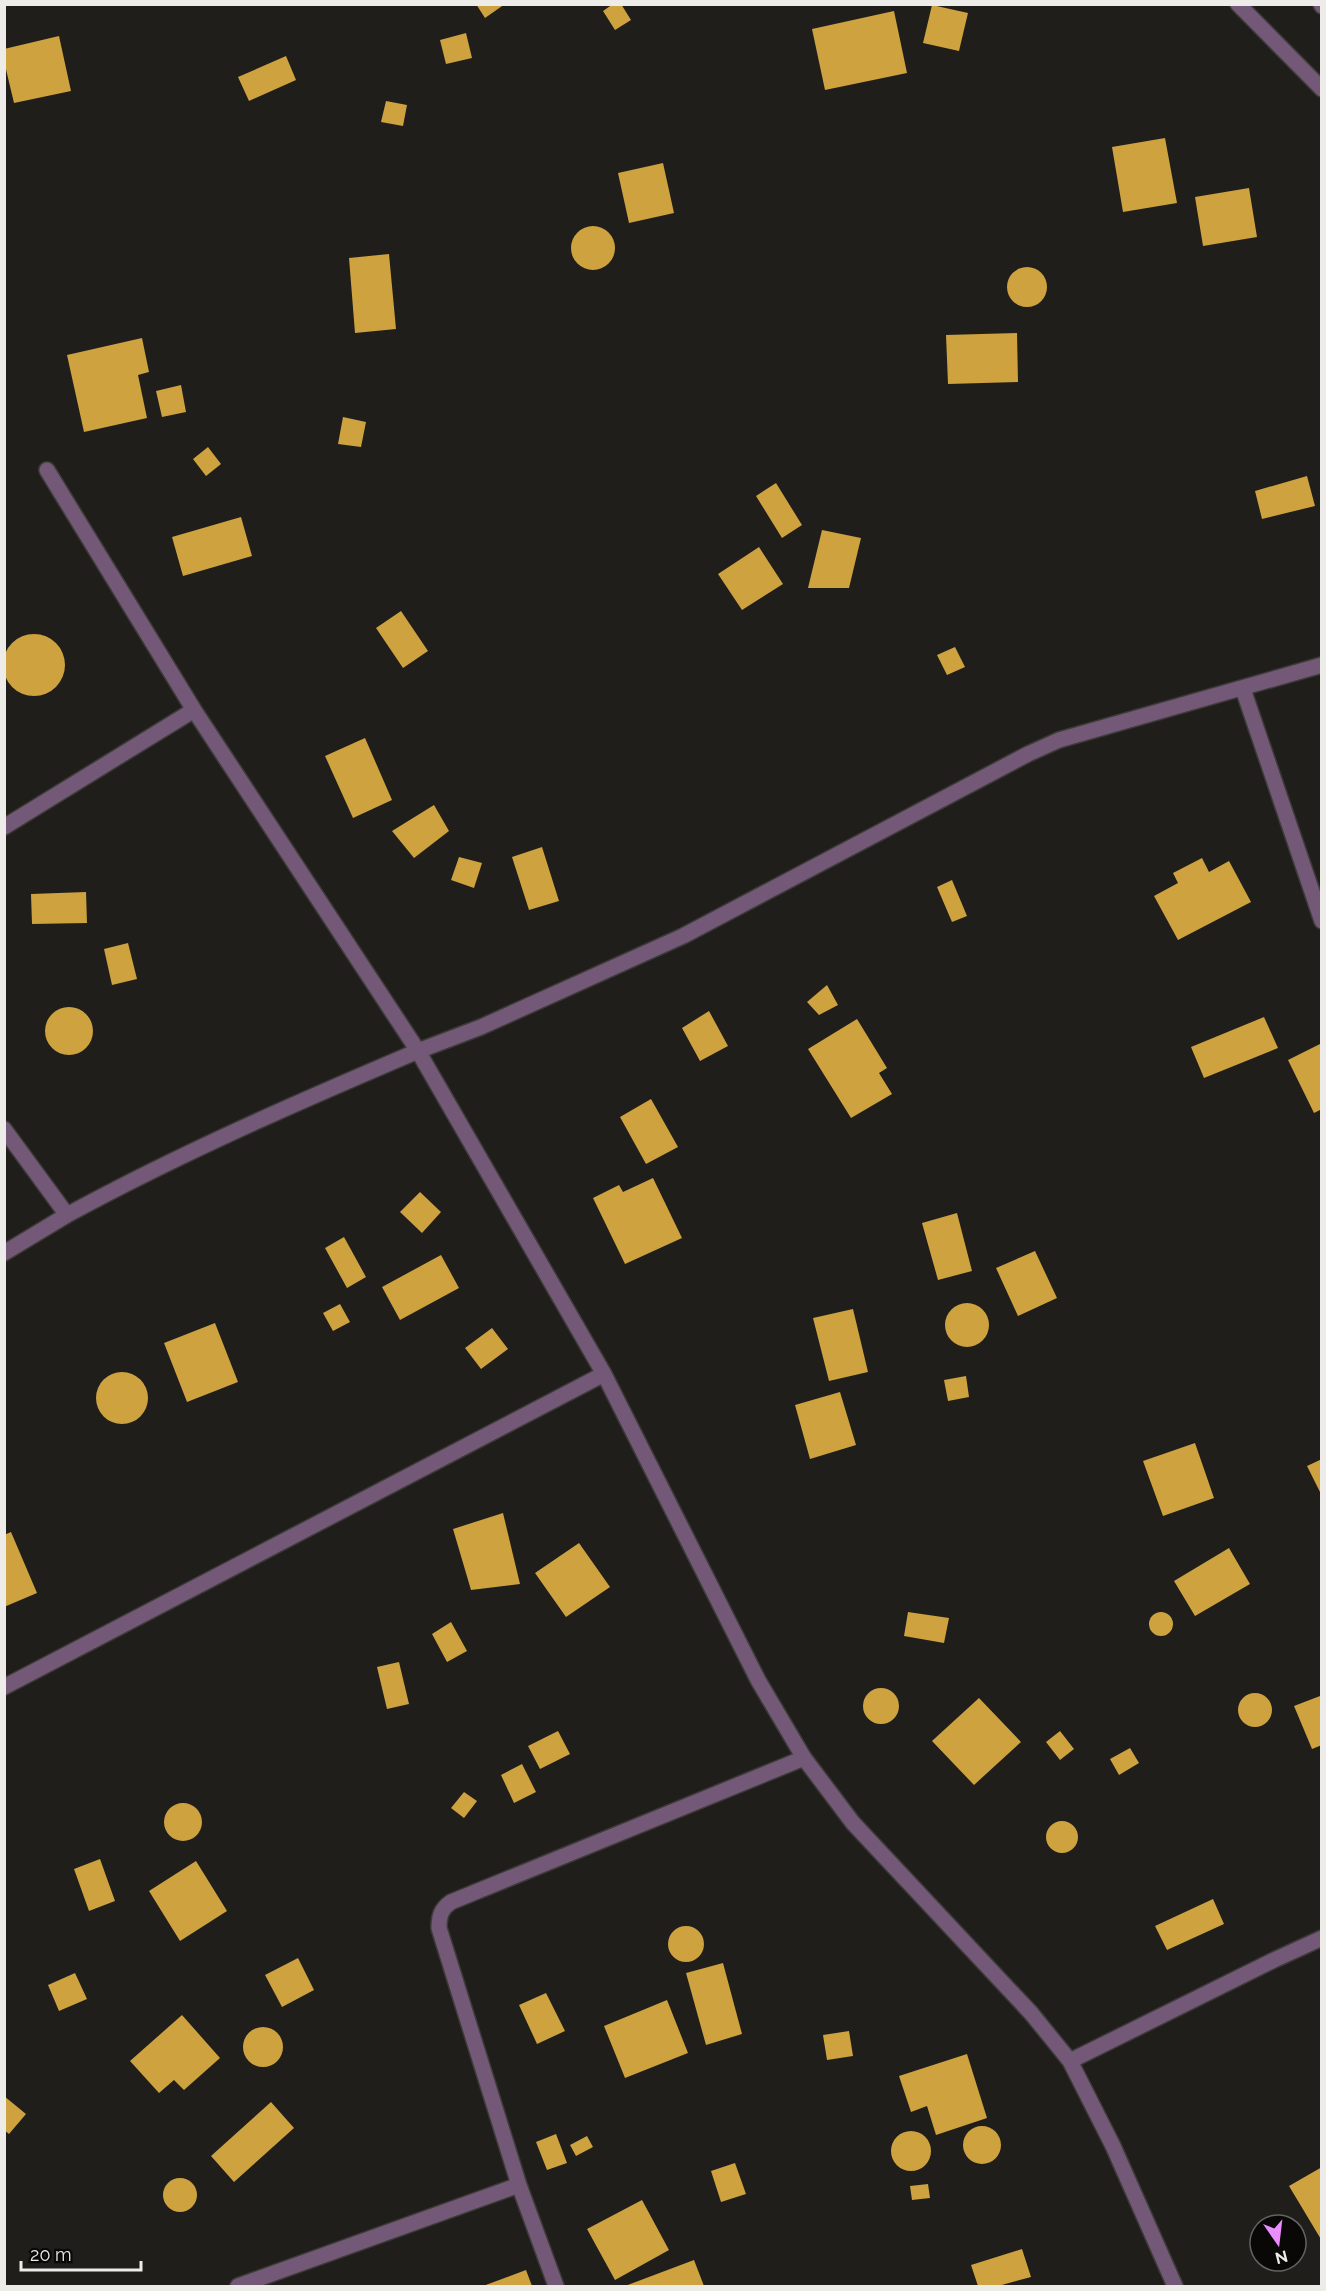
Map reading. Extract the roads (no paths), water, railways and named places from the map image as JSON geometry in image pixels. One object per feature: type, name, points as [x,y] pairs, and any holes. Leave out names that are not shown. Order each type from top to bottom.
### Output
[{"type":"street","points":[[1238,4],[1322,89]]},
{"type":"street","points":[[46,470],[195,710],[418,1051],[604,1374],[758,1680],[804,1758],[853,1823],[1031,2013],[1070,2061],[1113,2146],[1175,2286]]},
{"type":"street","points":[[4,1253],[67,1215],[149,1171],[234,1131],[418,1051],[481,1027],[683,936],[1028,754],[1059,741],[1322,665]]},
{"type":"street","points":[[1243,689],[1322,921]]},
{"type":"street","points":[[4,827],[195,710]]},
{"type":"street","points":[[4,1129],[67,1215]]},
{"type":"street","points":[[4,1687],[604,1374]]},
{"type":"street","points":[[556,2286],[519,2185],[439,1928],[439,1918],[443,1908],[451,1902],[804,1758]]},
{"type":"street","points":[[1070,2061],[1322,1938]]},
{"type":"street","points":[[238,2286],[519,2185]]}]
